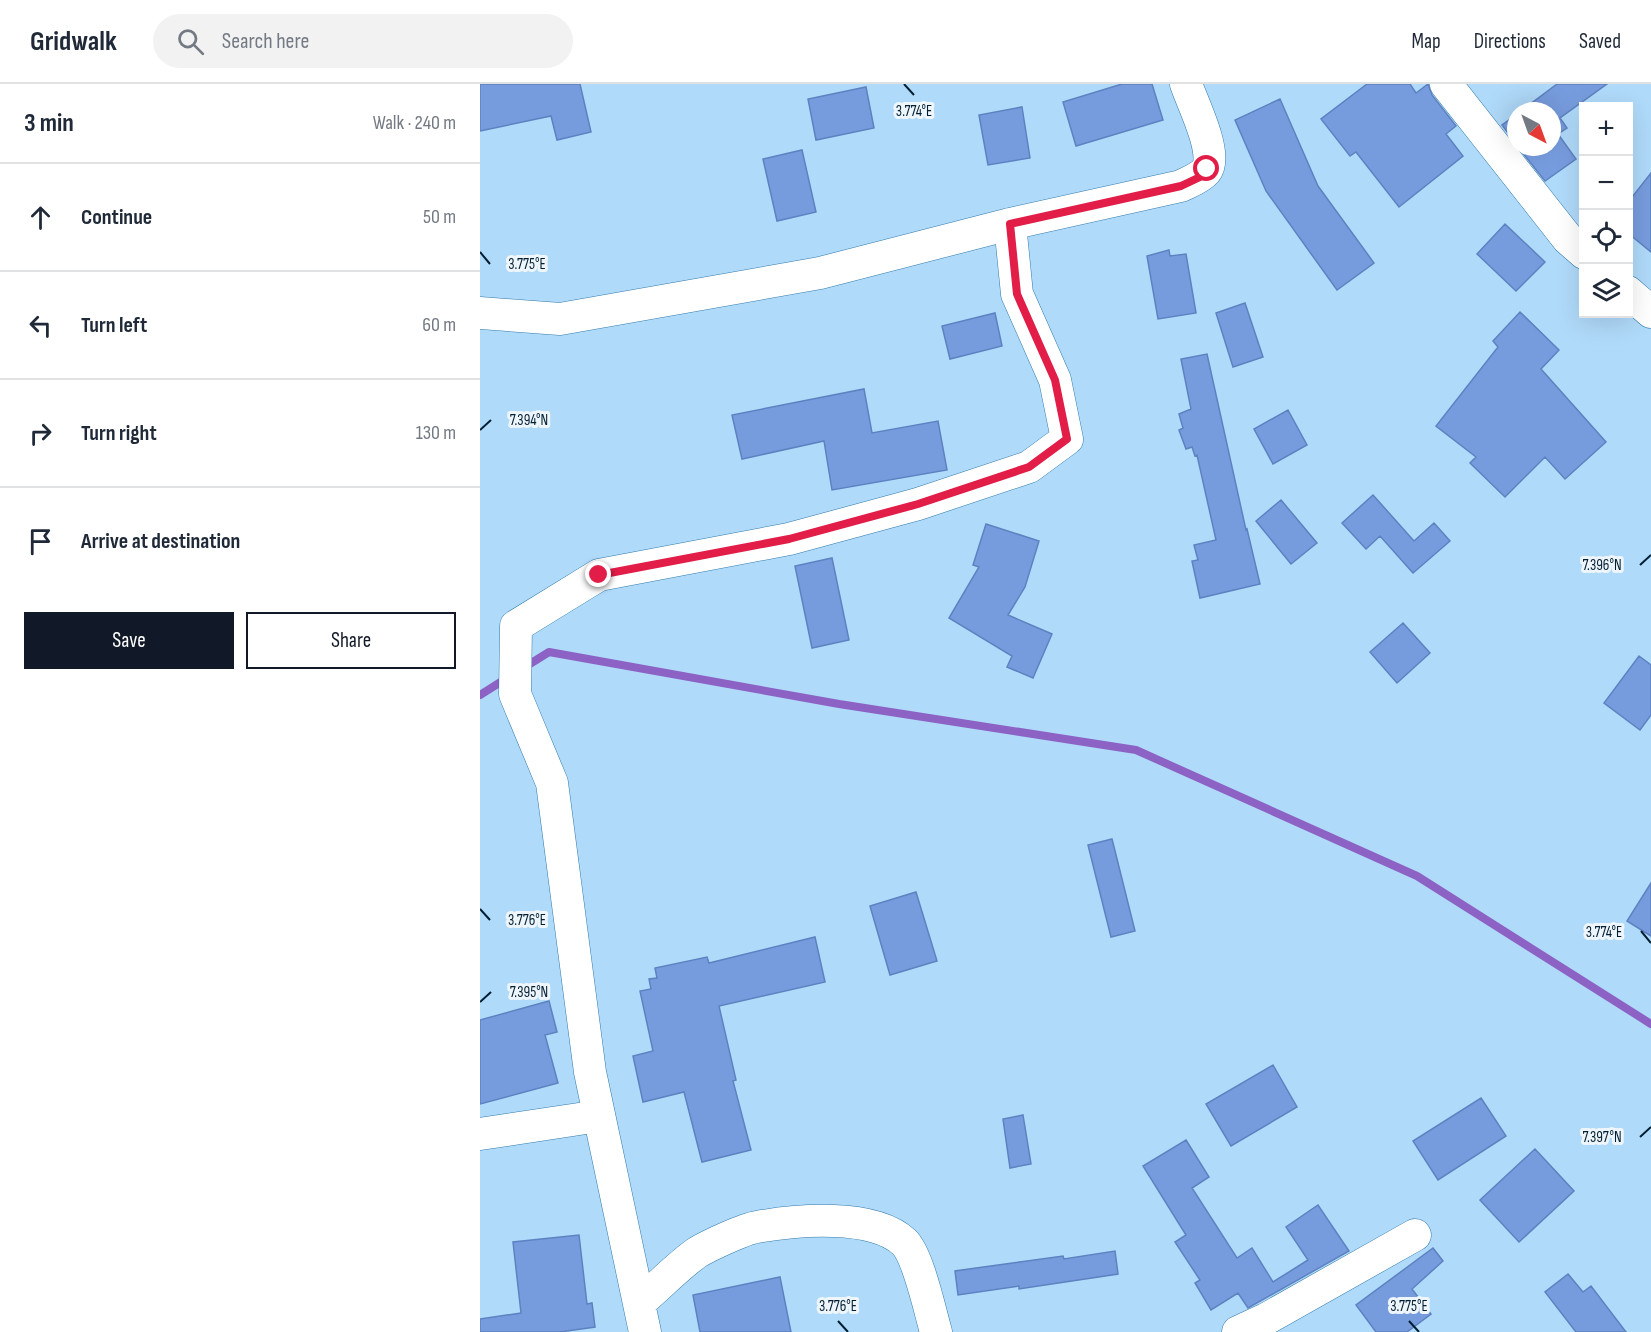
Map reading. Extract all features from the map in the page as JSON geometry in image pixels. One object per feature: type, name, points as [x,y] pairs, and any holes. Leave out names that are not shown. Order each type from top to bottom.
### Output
[{"type":"street","points":[[480,313],[560,319],[820,273],[1010,224],[1181,186],[1200,177],[1207,169],[1210,159],[1207,141],[1186,84]]},
{"type":"street","points":[[1446,84],[1568,239],[1579,249]]},
{"type":"street","points":[[642,1318],[590,1072],[552,783],[514,694],[516,626],[599,575],[789,539],[918,504],[1029,467],[1067,439],[1055,380],[1017,294],[1010,224]]},
{"type":"street","points":[[1633,296],[1651,312]]},
{"type":"street","points":[[480,1134],[599,1116]]},
{"type":"street","points":[[642,1318],[698,1253],[707,1248],[755,1227],[826,1220],[873,1225],[891,1232],[906,1244],[918,1271],[936,1332]]},
{"type":"street","points":[[1238,1332],[1266,1319],[1415,1235]]},
{"type":"building","points":[[480,84],[580,84],[591,132],[557,140],[551,116],[480,131]]},
{"type":"building","points":[[1122,84],[1152,84],[1163,120],[1076,146],[1063,102]]},
{"type":"building","points":[[1367,84],[1410,84],[1416,93],[1428,84],[1432,95],[1456,126],[1446,134],[1463,156],[1399,207],[1356,152],[1350,156],[1321,119]]},
{"type":"building","points":[[1557,84],[1607,84],[1579,102],[1561,117],[1561,102],[1533,102]]},
{"type":"building","points":[[866,87],[874,128],[816,140],[808,99]]},
{"type":"building","points":[[1280,99],[1318,186],[1374,263],[1337,290],[1266,191],[1235,120]]},
{"type":"building","points":[[1022,107],[1030,158],[988,165],[979,115]]},
{"type":"building","points":[[1561,119],[1567,128],[1561,132]]},
{"type":"building","points":[[1507,121],[1507,132],[1502,125]]},
{"type":"building","points":[[1561,138],[1576,159],[1545,181],[1525,156],[1561,156]]},
{"type":"building","points":[[802,150],[816,212],[777,221],[763,159]]},
{"type":"building","points":[[1651,173],[1651,252],[1633,237],[1633,196]]},
{"type":"building","points":[[1505,224],[1545,262],[1516,291],[1477,254]]},
{"type":"building","points":[[1169,250],[1170,256],[1186,254],[1196,313],[1158,319],[1147,256]]},
{"type":"building","points":[[1245,303],[1263,357],[1233,367],[1216,313]]},
{"type":"building","points":[[1520,312],[1559,350],[1541,369],[1606,442],[1565,479],[1545,457],[1505,497],[1470,463],[1476,457],[1436,426],[1498,347],[1493,341]]},
{"type":"building","points":[[995,313],[1002,346],[950,359],[942,326]]},
{"type":"building","points":[[1207,354],[1260,584],[1200,598],[1192,561],[1198,560],[1194,545],[1216,540],[1197,455],[1195,456],[1192,447],[1186,449],[1179,430],[1183,428],[1179,414],[1191,409],[1181,359]]},
{"type":"building","points":[[864,389],[872,433],[938,421],[947,470],[832,490],[824,441],[742,459],[732,415]]},
{"type":"building","points":[[1288,410],[1307,445],[1273,464],[1254,429]]},
{"type":"building","points":[[1373,495],[1414,541],[1434,523],[1450,541],[1413,573],[1380,536],[1366,549],[1342,523]]},
{"type":"building","points":[[1281,500],[1317,543],[1291,564],[1256,521]]},
{"type":"building","points":[[986,524],[1039,541],[1025,587],[1008,615],[1052,634],[1033,678],[1007,667],[1012,656],[949,618],[979,567],[973,565]]},
{"type":"building","points":[[832,558],[849,640],[812,648],[795,566]]},
{"type":"building","points":[[1403,623],[1430,653],[1397,683],[1370,652]]},
{"type":"building","points":[[1639,656],[1651,665],[1651,715],[1640,730],[1604,703]]},
{"type":"building","points":[[1112,839],[1135,931],[1111,937],[1088,845]]},
{"type":"building","points":[[1651,883],[1651,936],[1627,921]]},
{"type":"building","points":[[916,892],[937,961],[890,975],[870,906]]},
{"type":"building","points":[[815,937],[825,982],[719,1006],[736,1080],[733,1081],[751,1150],[702,1162],[684,1092],[643,1102],[633,1056],[653,1051],[640,991],[651,989],[649,979],[657,978],[655,968],[707,957],[709,963]]},
{"type":"building","points":[[549,1001],[557,1032],[545,1035],[558,1083],[480,1104],[480,1020]]},
{"type":"building","points":[[1273,1065],[1297,1107],[1231,1146],[1206,1104]]},
{"type":"building","points":[[1481,1098],[1506,1136],[1438,1180],[1413,1141]]},
{"type":"building","points":[[1023,1115],[1031,1164],[1010,1168],[1003,1119]]},
{"type":"building","points":[[1186,1140],[1209,1177],[1192,1188],[1237,1258],[1252,1248],[1273,1282],[1308,1260],[1286,1227],[1318,1205],[1349,1251],[1248,1308],[1238,1293],[1211,1310],[1195,1283],[1200,1280],[1175,1242],[1186,1235],[1143,1166]]},
{"type":"building","points":[[1535,1149],[1574,1191],[1519,1242],[1480,1200]]},
{"type":"building","points":[[579,1235],[587,1304],[592,1303],[595,1327],[560,1332],[480,1332],[480,1319],[521,1313],[513,1242]]},
{"type":"building","points":[[1433,1248],[1443,1261],[1412,1289],[1431,1314],[1407,1332],[1376,1332],[1356,1305]]},
{"type":"building","points":[[1115,1251],[1118,1274],[1019,1289],[1019,1286],[958,1295],[955,1271]]},
{"type":"building","points":[[1568,1274],[1583,1292],[1591,1286],[1626,1332],[1576,1332],[1545,1292]]},
{"type":"building","points":[[780,1277],[791,1332],[700,1332],[693,1295]]},
{"type":"waterway","points":[[525,667],[549,652],[839,704],[1136,750],[1417,876],[1651,1024]]},
{"type":"waterway","points":[[480,695],[507,678]]},
{"type":"route","points":[[599,575],[789,539],[918,504],[1029,467],[1067,439],[1055,380],[1017,294],[1010,224],[1181,186],[1200,177],[1207,169]]}]
